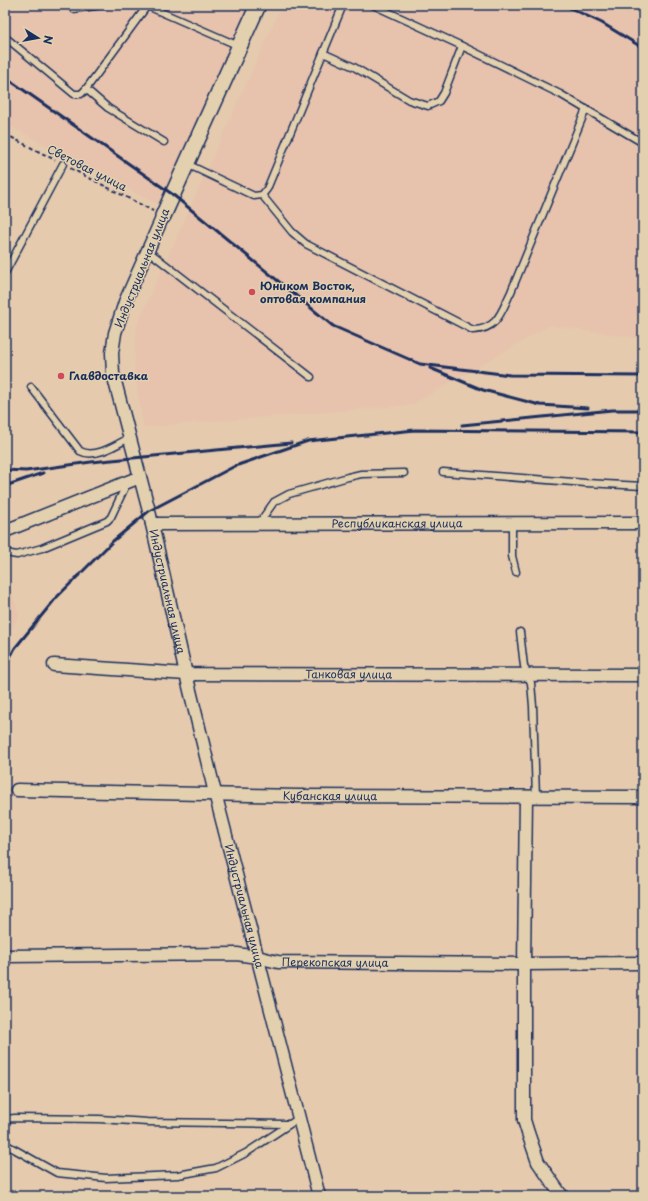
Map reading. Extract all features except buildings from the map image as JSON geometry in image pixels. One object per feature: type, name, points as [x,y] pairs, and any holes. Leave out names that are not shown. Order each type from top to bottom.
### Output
[{"type":"street","name":"Индустриальная улица","points":[[258,5],[125,302],[115,333],[112,353],[113,374],[152,524],[186,674],[257,957],[294,1121],[319,1196]]},
{"type":"street","points":[[5,531],[140,477]]},
{"type":"street","name":"Республиканская улица","points":[[152,524],[643,522]]},
{"type":"street","name":"Танковая улица","points":[[54,665],[186,674],[643,675]]},
{"type":"street","name":"Кубанская улица","points":[[17,790],[215,793],[298,796],[643,797]]},
{"type":"street","points":[[531,797],[524,964],[524,1120],[538,1162],[564,1196]]},
{"type":"street","name":"Перекопская улица","points":[[5,956],[237,954],[278,962],[524,964],[643,963]]},
{"type":"lane","points":[[73,9],[103,5]]},
{"type":"lane","points":[[5,37],[74,94],[81,94],[86,89],[146,5],[239,46]]},
{"type":"lane","points":[[186,164],[254,196],[262,195],[267,189],[343,5]]},
{"type":"lane","points":[[373,5],[462,46],[560,94],[643,143]]},
{"type":"lane","points":[[323,53],[354,67],[409,100],[428,106],[439,101],[462,46]]},
{"type":"lane","points":[[86,89],[108,108],[164,142]]},
{"type":"lane","points":[[262,195],[292,232],[306,244],[473,330],[483,329],[498,319],[511,292],[586,109]]},
{"type":"lane","points":[[5,273],[63,164]]},
{"type":"lane","points":[[148,251],[311,377]]},
{"type":"lane","points":[[31,388],[80,451],[85,454],[103,450],[129,438]]},
{"type":"lane","points":[[443,472],[643,486]]},
{"type":"lane","points":[[259,524],[274,502],[289,494],[361,474],[404,473]]},
{"type":"lane","points":[[5,549],[11,554],[17,555],[42,548],[107,521],[111,517],[128,482]]},
{"type":"lane","points":[[512,522],[512,556],[516,572]]},
{"type":"lane","points":[[520,632],[524,666],[531,683],[533,706],[531,797]]},
{"type":"lane","points":[[5,1120],[15,1118],[31,1118],[99,1119],[148,1122],[294,1121]]},
{"type":"lane","points":[[5,1144],[56,1173],[106,1178],[178,1175],[216,1168],[246,1153],[294,1121]]},
{"type":"path","name":"Световая улица","points":[[5,134],[163,216]]},
{"type":"shaded area","points":[[5,5],[256,5],[166,209],[5,123]]},
{"type":"shaded area","points":[[282,5],[643,5],[643,339],[550,325],[411,405],[144,427],[134,371],[137,325]]},
{"type":"shaded area","points":[[5,575],[19,615],[5,640]]},
{"type":"railway","points":[[564,5],[602,23],[643,48]]},
{"type":"railway","points":[[5,77],[172,194],[333,326],[420,364],[510,375],[643,376]]},
{"type":"railway","points":[[430,368],[483,390],[540,405],[588,408]]},
{"type":"railway","points":[[462,425],[612,410],[643,410]]},
{"type":"railway","points":[[5,666],[15,648],[56,598],[113,541],[149,511],[235,466],[308,441],[415,430],[643,432]]},
{"type":"railway","points":[[5,470],[26,471],[91,462],[291,443]]},
{"type":"railway","points":[[5,486],[43,473]]},
{"type":"place","name":"Юником Восток, оптовая компания","points":[[252,292]]},
{"type":"place","name":"Главдоставка","points":[[61,376]]}]
